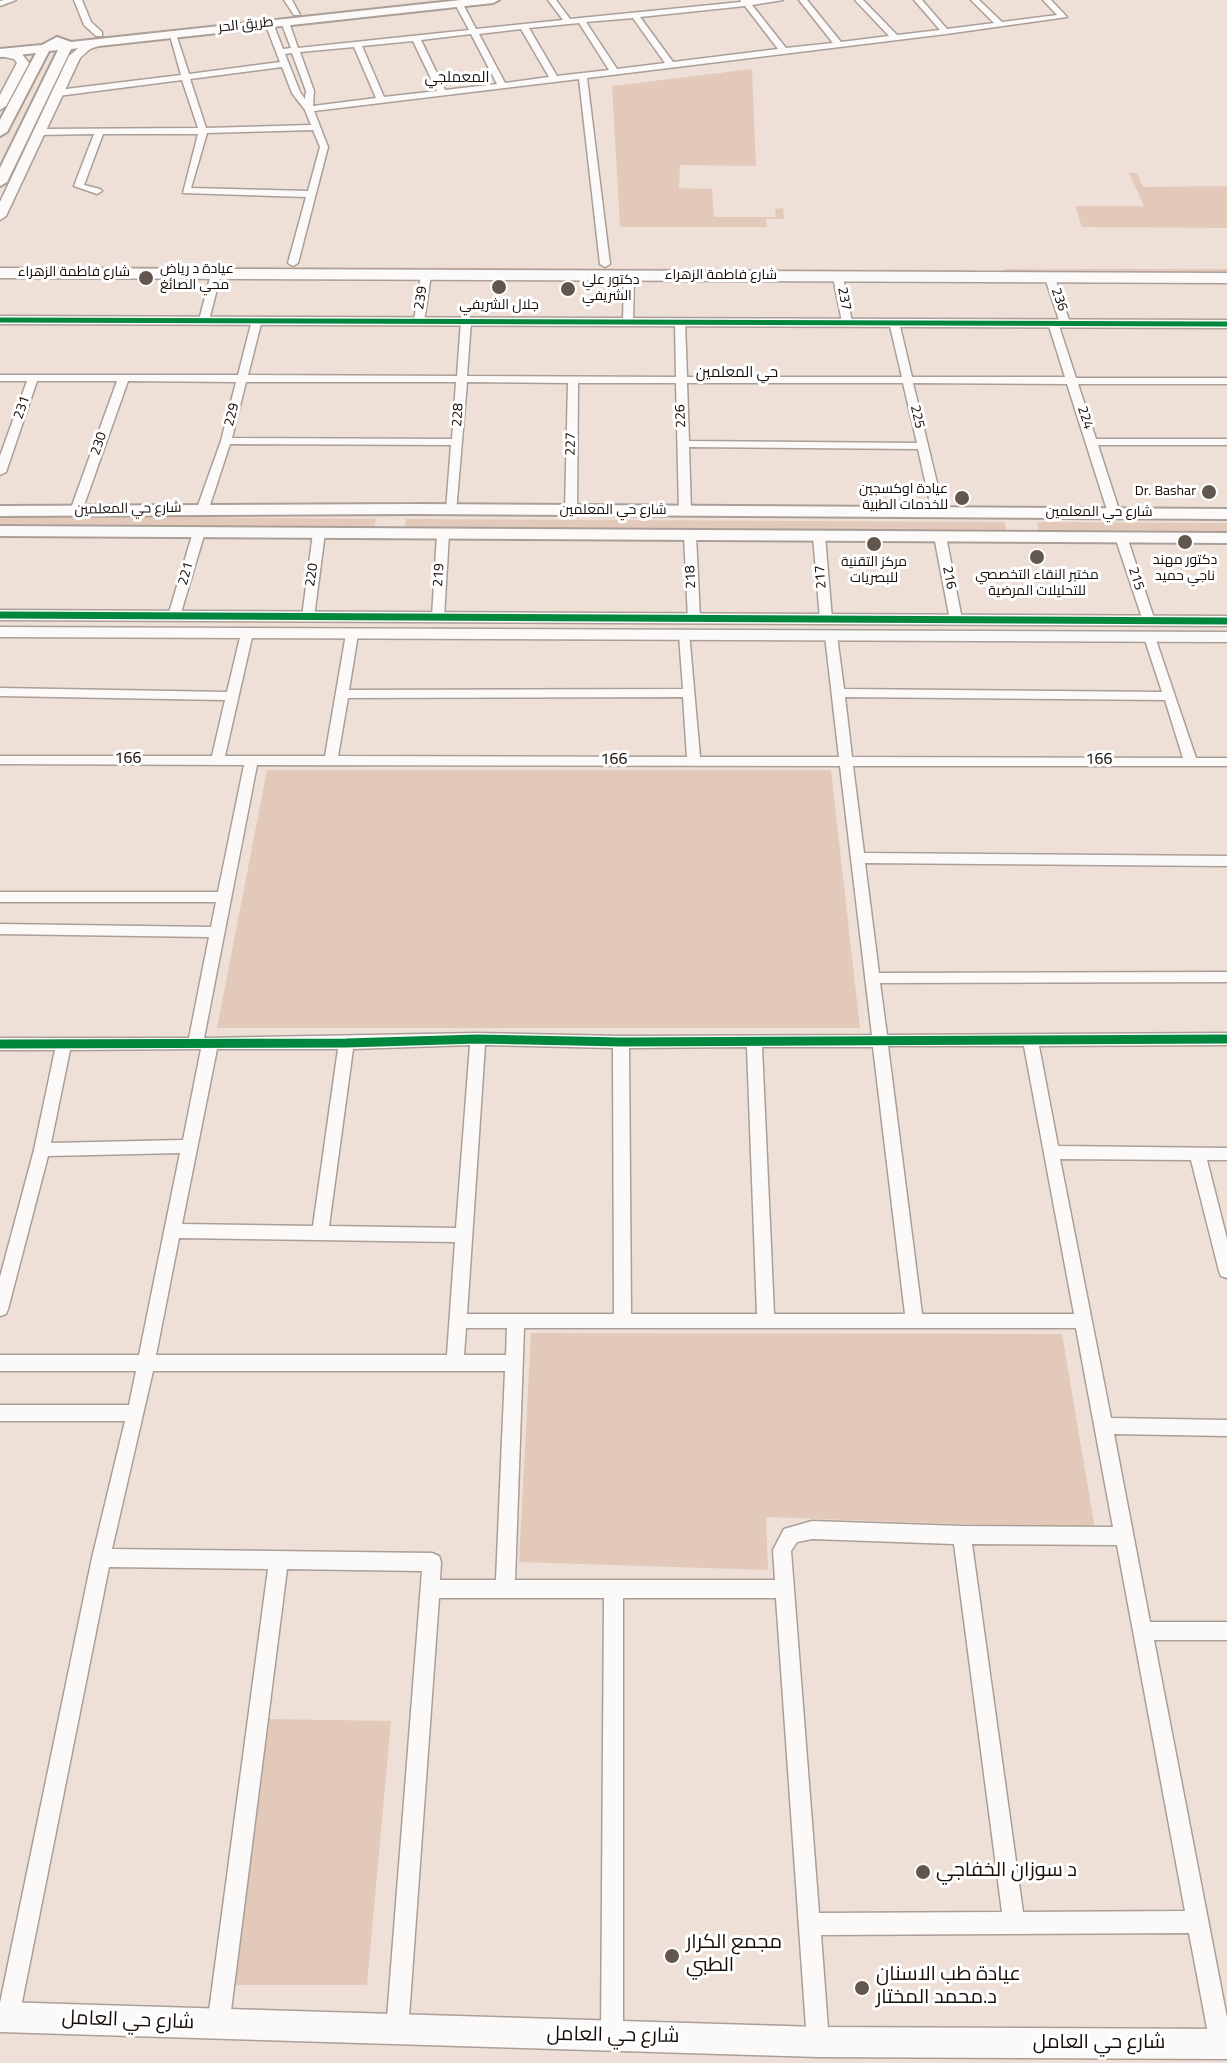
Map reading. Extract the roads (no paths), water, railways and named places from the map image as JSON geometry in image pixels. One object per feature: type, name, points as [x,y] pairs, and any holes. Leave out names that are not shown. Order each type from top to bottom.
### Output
[{"type":"highway","name":"شارع فاطمة الزهراء","points":[[0,262],[61,268]]},
{"type":"highway","name":"شارع فاطمة الزهراء","points":[[0,273],[61,268],[293,263],[605,264],[974,272],[1227,266]]},
{"type":"highway","name":"شارع فاطمة الزهراء","points":[[88,268],[216,274],[838,277],[974,272]]},
{"type":"highway","name":"شارع فاطمة الزهراء","points":[[1005,272],[1050,278],[1227,278]]},
{"type":"main road","name":"طريق الحر","points":[[193,28],[411,0]]},
{"type":"main road","name":"طريق الحر","points":[[0,53],[57,43],[172,30],[285,22],[493,0]]},
{"type":"main road","name":"طريق الحر","points":[[0,45],[57,43]]},
{"type":"main road","points":[[0,132],[57,43]]},
{"type":"main road","points":[[2,179],[57,43]]},
{"type":"main road","points":[[2,179],[19,176]]},
{"type":"main road","name":"شارع حي المعلمين","points":[[0,511],[203,508],[1227,514]]},
{"type":"main road","points":[[370,533],[381,522],[380,516],[371,509]]},
{"type":"main road","points":[[409,533],[400,526],[399,520],[406,512],[414,509]]},
{"type":"main road","points":[[999,513],[1008,517],[1012,526],[1009,532],[1002,537]]},
{"type":"main road","points":[[1041,513],[1035,516],[1032,524],[1038,533],[1046,537]]},
{"type":"main road","name":"شارع حي المعلمين","points":[[0,531],[1227,538]]},
{"type":"street","points":[[0,4],[12,0]]},
{"type":"street","points":[[0,216],[75,56],[99,38],[87,22],[78,0]]},
{"type":"street","points":[[288,0],[297,13]]},
{"type":"street","points":[[552,0],[568,22]]},
{"type":"street","points":[[280,52],[779,0]]},
{"type":"street","points":[[803,0],[839,45]]},
{"type":"street","points":[[859,0],[894,38]]},
{"type":"street","points":[[918,0],[946,32]]},
{"type":"street","points":[[975,0],[1000,25]]},
{"type":"street","points":[[309,109],[1064,17],[1047,0]]},
{"type":"street","points":[[745,2],[784,51]]},
{"type":"street","points":[[459,4],[502,85]]},
{"type":"street","points":[[634,15],[671,65]]},
{"type":"street","points":[[581,21],[615,72]]},
{"type":"street","points":[[285,22],[311,94],[309,109]]},
{"type":"street","points":[[269,23],[296,93],[309,109],[324,147],[293,263]]},
{"type":"street","points":[[524,27],[554,79]]},
{"type":"street","points":[[172,30],[203,131],[186,191],[311,194]]},
{"type":"street","points":[[416,38],[442,93]]},
{"type":"street","points":[[357,44],[381,100]]},
{"type":"street","points":[[0,53],[15,55],[23,63],[0,106]]},
{"type":"street","points":[[58,93],[285,64]]},
{"type":"street","points":[[584,75],[605,264]]},
{"type":"street","points":[[39,132],[203,131],[317,127]]},
{"type":"street","points":[[97,191],[79,186],[99,132]]},
{"type":"street","points":[[204,320],[216,274]]},
{"type":"street","name":"239","points":[[419,321],[426,275]]},
{"type":"street","points":[[628,321],[629,276]]},
{"type":"street","name":"237","points":[[838,277],[847,322]]},
{"type":"street","name":"236","points":[[1050,278],[1059,323]]},
{"type":"street","points":[[0,320],[1227,324]]},
{"type":"street","name":"229","points":[[203,508],[226,441],[257,320]]},
{"type":"street","name":"228","points":[[452,510],[466,321]]},
{"type":"street","name":"226","points":[[680,322],[685,511]]},
{"type":"street","name":"225","points":[[894,322],[938,512]]},
{"type":"street","name":"224","points":[[1059,323],[1072,380],[1114,513]]},
{"type":"street","name":"230","points":[[76,511],[124,377]]},
{"type":"street","points":[[0,378],[1227,381]]},
{"type":"street","name":"231","points":[[0,472],[33,378]]},
{"type":"street","name":"227","points":[[571,510],[573,378]]},
{"type":"street","points":[[226,441],[457,442]]},
{"type":"street","points":[[1092,442],[1227,442]]},
{"type":"street","points":[[683,444],[923,446]]},
{"type":"street","name":"221","points":[[174,616],[199,532]]},
{"type":"street","name":"220","points":[[308,616],[319,533]]},
{"type":"street","name":"219","points":[[438,617],[443,534]]},
{"type":"street","name":"218","points":[[690,535],[694,619]]},
{"type":"street","name":"217","points":[[819,536],[914,1321]]},
{"type":"street","name":"216","points":[[939,536],[956,620]]},
{"type":"street","name":"215","points":[[1121,537],[1191,761]]},
{"type":"street","points":[[0,615],[694,619],[753,627]]},
{"type":"street","points":[[63,633],[79,625],[76,618],[69,615]]},
{"type":"street","points":[[101,633],[92,628],[92,624],[105,616]]},
{"type":"street","points":[[829,628],[956,620],[1150,629]]},
{"type":"street","points":[[0,632],[685,635],[753,627],[1223,629]]},
{"type":"street","points":[[218,760],[247,633]]},
{"type":"street","points":[[331,761],[352,634]]},
{"type":"street","points":[[685,635],[694,761]]},
{"type":"street","points":[[0,692],[233,696]]},
{"type":"street","points":[[342,694],[689,693]]},
{"type":"street","points":[[838,693],[1169,696]]},
{"type":"street","name":"166","points":[[0,760],[1191,761],[1226,764]]},
{"type":"street","points":[[4,2017],[100,1558],[136,1413],[190,1146],[215,932],[251,760]]},
{"type":"street","points":[[858,858],[1227,861]]},
{"type":"street","points":[[0,897],[223,897]]},
{"type":"street","points":[[0,929],[215,932]]},
{"type":"street","points":[[873,978],[1227,977]]},
{"type":"street","points":[[455,1363],[478,1039]]},
{"type":"street","points":[[0,1044],[346,1043],[478,1039],[621,1042],[1227,1039]]},
{"type":"street","points":[[1030,1040],[1198,1922],[1224,2044]]},
{"type":"street","points":[[754,1041],[766,1321]]},
{"type":"street","points":[[621,1042],[623,1321]]},
{"type":"street","points":[[320,1233],[346,1043]]},
{"type":"street","points":[[0,1309],[42,1150],[64,1044]]},
{"type":"street","points":[[42,1150],[190,1146]]},
{"type":"street","points":[[1052,1152],[1227,1155]]},
{"type":"street","points":[[1197,1154],[1227,1271]]},
{"type":"street","points":[[173,1231],[464,1236]]},
{"type":"street","points":[[458,1321],[1084,1321]]},
{"type":"street","points":[[505,1589],[516,1321]]},
{"type":"street","points":[[0,1363],[515,1363]]},
{"type":"street","points":[[0,1413],[136,1413]]},
{"type":"street","points":[[1104,1426],[1227,1428]]},
{"type":"street","points":[[818,2042],[782,1550],[791,1535],[812,1530],[962,1535],[1125,1536]]},
{"type":"street","points":[[962,1535],[1014,1924]]},
{"type":"street","points":[[100,1558],[432,1562],[397,2031]]},
{"type":"street","points":[[218,2026],[279,1560]]},
{"type":"street","points":[[430,1589],[786,1589]]},
{"type":"street","points":[[612,2037],[614,1589]]},
{"type":"street","points":[[1143,1631],[1227,1631]]},
{"type":"street","points":[[810,1924],[1198,1922]]},
{"type":"street","name":"شارع حي العامل","points":[[4,2017],[218,2026],[612,2037],[1060,2044],[1171,2054],[1224,2044]]},
{"type":"street","points":[[1060,2044],[1076,2050],[1088,2063]]},
{"type":"place","name":"عيادة د رياض محي الصائغ","points":[[146,278]]},
{"type":"place","name":"جلال الشريفي","points":[[499,287]]},
{"type":"place","name":"دكتور علي الشريفي","points":[[568,289]]},
{"type":"place","name":"Dr. Bashar","points":[[1209,492]]},
{"type":"place","name":"عيادة اوكسجين للخدمات الطبية","points":[[962,498]]},
{"type":"place","name":"دكتور مهند ناجي حميد","points":[[1185,542]]},
{"type":"place","name":"مركز التقنية للبصريات","points":[[874,544]]},
{"type":"place","name":"مختبر النقاء التخصصي للتحليلات المرضية","points":[[1037,557]]},
{"type":"place","name":"د سوزان الخفاجي","points":[[923,1872]]},
{"type":"place","name":"مجمع الكرار الطبي","points":[[672,1956]]},
{"type":"place","name":"عيادة طب الاسنان د.محمد المختار","points":[[862,1988]]},
{"type":"district","name":"المعملجي","points":[[457,79]]},
{"type":"district","name":"حي المعلمين","points":[[737,374]]}]
